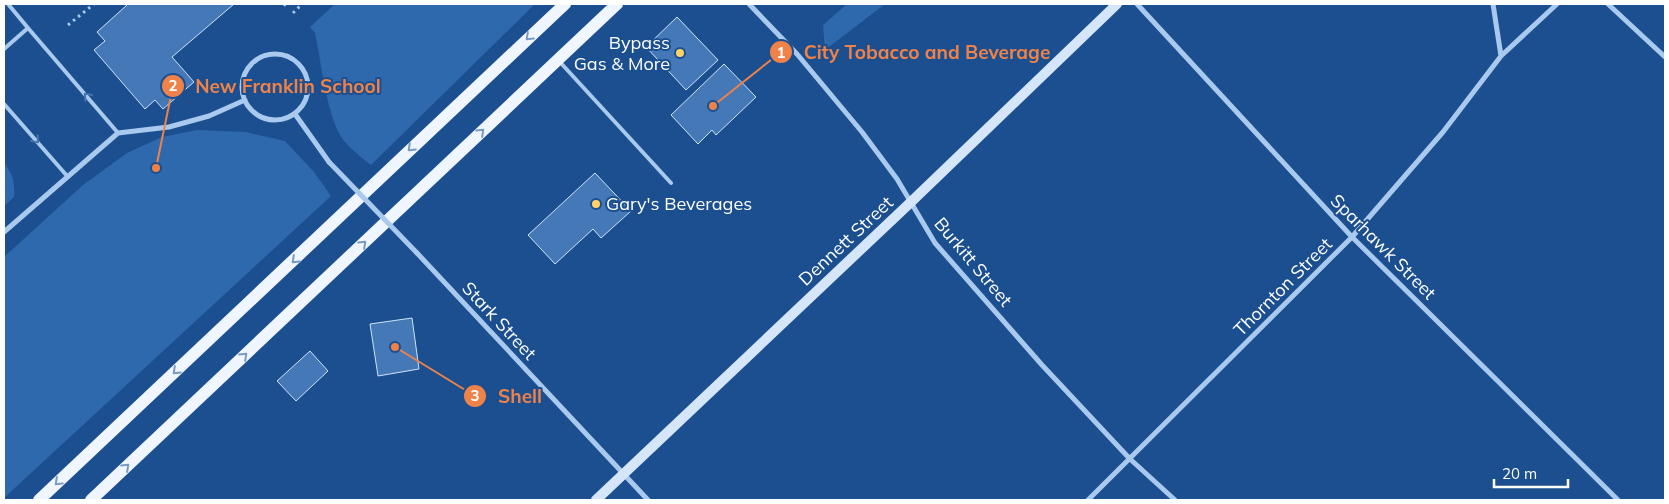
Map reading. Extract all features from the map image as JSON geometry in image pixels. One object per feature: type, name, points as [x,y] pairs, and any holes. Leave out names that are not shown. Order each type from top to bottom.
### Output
[{"type":"main road","points":[[39,500],[565,4]]},
{"type":"main road","points":[[90,500],[618,4]]},
{"type":"street","name":"Burkitt Street","points":[[749,4],[797,54],[862,132],[897,179],[935,243],[1042,365],[1130,459],[1175,500]]},
{"type":"street","name":"Dennett Street","points":[[596,500],[1117,4]]},
{"type":"street","name":"Sparhawk Street","points":[[1137,4],[1352,237],[1618,500]]},
{"type":"street","points":[[1494,4],[1501,56]]},
{"type":"street","name":"Thornton Street","points":[[1088,500],[1352,237],[1443,132],[1501,56],[1557,4]]},
{"type":"street","points":[[1608,4],[1665,57]]},
{"type":"street","points":[[268,55],[281,55],[298,64],[304,71],[308,82],[308,91],[306,100],[295,114],[281,120],[275,120],[262,117],[251,110],[243,93],[243,80],[249,68],[257,60],[268,55]]},
{"type":"street","points":[[4,232],[118,133],[169,127],[209,116],[245,100]]},
{"type":"street","name":"Stark Street","points":[[295,114],[330,162],[648,500]]},
{"type":"lane","points":[[8,4],[118,133]]},
{"type":"lane","points":[[4,49],[28,28]]},
{"type":"lane","points":[[557,60],[671,183]]},
{"type":"lane","points":[[4,104],[68,177]]},
{"type":"path","points":[[68,25],[94,4]]},
{"type":"path","points":[[284,4],[288,8]]},
{"type":"path","points":[[293,13],[302,4]]},
{"type":"shaded area","points":[[335,4],[535,4],[371,165],[345,142],[339,133],[329,106],[315,33],[310,27]]},
{"type":"shaded area","points":[[847,4],[885,4],[825,50],[823,25]]},
{"type":"shaded area","points":[[197,130],[245,132],[285,141],[314,172],[331,196],[4,498],[4,257],[83,185],[127,153],[162,137]]},
{"type":"shaded area","points":[[4,163],[10,171],[14,183],[14,197],[4,206]]},
{"type":"building","points":[[126,4],[234,4],[172,57],[194,82],[163,109],[155,100],[145,109],[94,50],[105,41],[97,32]]},
{"type":"building","points":[[677,17],[718,60],[686,90],[646,47]]},
{"type":"building","points":[[724,64],[756,97],[716,135],[712,130],[698,144],[671,115]]},
{"type":"building","points":[[595,173],[631,211],[601,238],[593,229],[555,264],[528,235]]},
{"type":"building","points":[[412,318],[419,369],[378,376],[370,324]]},
{"type":"building","points":[[310,351],[328,371],[296,401],[277,381]]},
{"type":"place","name":"Bypass Gas & More","points":[[680,53]]},
{"type":"place","name":"City Tobacco and Beverage","points":[[713,106]]},
{"type":"place","name":"New Franklin School","points":[[156,168]]},
{"type":"place","name":"Gary's Beverages","points":[[596,204]]},
{"type":"place","name":"Shell","points":[[395,347]]}]
